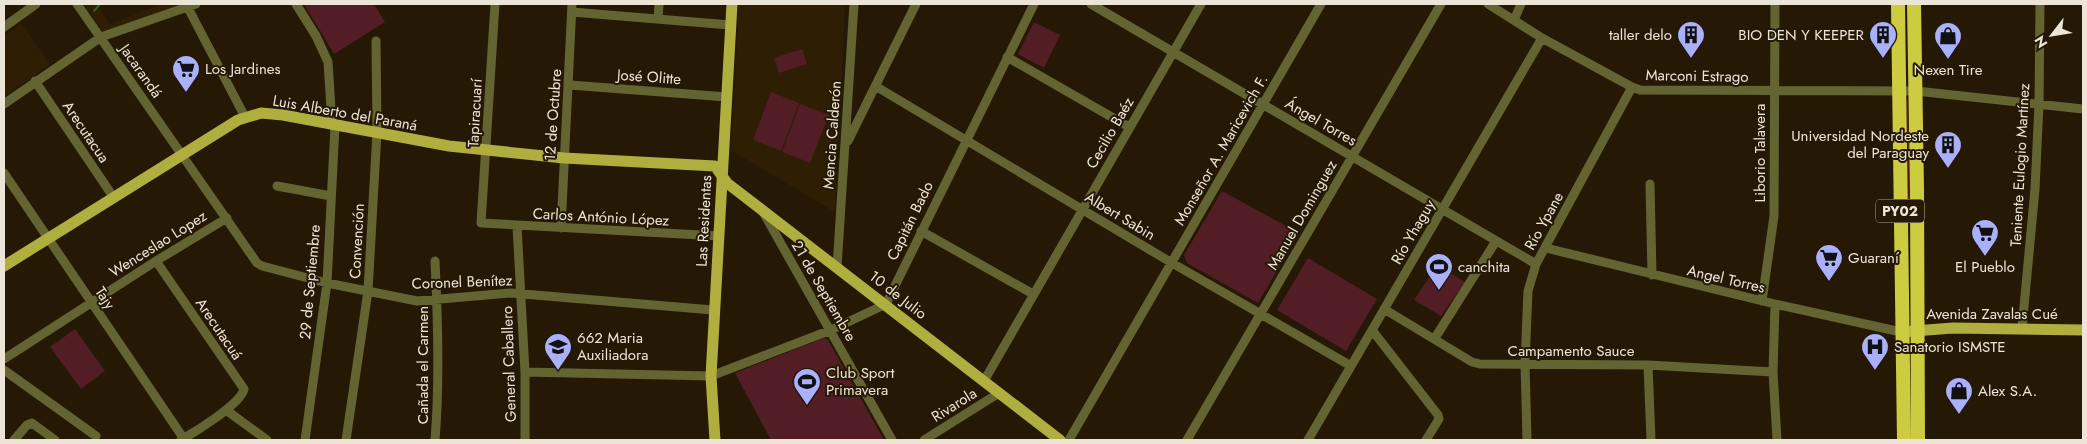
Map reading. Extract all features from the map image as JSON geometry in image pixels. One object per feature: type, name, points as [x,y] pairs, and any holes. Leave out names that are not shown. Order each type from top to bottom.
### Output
[{"type":"highway","name":"PY02","points":[[1898,4],[1901,332],[1904,440]]},
{"type":"highway","name":"PY02","points":[[1914,4],[1918,440]]},
{"type":"main road","name":"Las Residentas","points":[[715,440],[711,376],[713,310],[732,4]]},
{"type":"main road","name":"Luis Alberto del Paraná","points":[[4,266],[244,117],[261,113],[272,113],[428,143],[564,158],[715,166],[721,173]]},
{"type":"main road","name":"10 de Julio","points":[[721,173],[727,183],[1060,440]]},
{"type":"main road","name":"Avenida Zavalas Cué","points":[[1901,332],[1918,329],[2022,328],[2083,330]]},
{"type":"street","points":[[4,27],[36,4]]},
{"type":"street","name":"Jacarandá","points":[[77,4],[182,154]]},
{"type":"street","name":"29 de Septiembre","points":[[296,4],[321,45],[328,62],[333,126],[327,282],[305,440]]},
{"type":"street","name":"Tapiracuarí","points":[[481,223],[495,4]]},
{"type":"street","points":[[658,19],[659,4]]},
{"type":"street","name":"Mencia Calderón","points":[[837,267],[854,4]]},
{"type":"street","points":[[846,146],[916,4]]},
{"type":"street","name":"Capitán Bado","points":[[886,304],[965,140],[1034,4]]},
{"type":"street","name":"Ángel Torres","points":[[1091,4],[1536,264]]},
{"type":"street","name":"Cecilio Baéz","points":[[984,381],[1201,4]]},
{"type":"street","name":"Monseñor A. Maricevich F.","points":[[1069,440],[1321,4]]},
{"type":"street","name":"Manuel Dominguez","points":[[1187,440],[1441,4]]},
{"type":"street","name":"Marconi Estrago","points":[[1488,4],[1542,38],[1640,90],[1916,91],[2083,109]]},
{"type":"street","points":[[1514,20],[1521,4]]},
{"type":"street","name":"Liborio Talavera","points":[[1762,301],[1774,216],[1775,4]]},
{"type":"street","name":"Teniente Eulogio Martínez","points":[[2022,328],[2035,189],[2039,104],[2040,4]]},
{"type":"street","points":[[4,104],[101,37],[190,5],[244,117]]},
{"type":"street","points":[[572,8],[658,19],[730,25]]},
{"type":"street","name":"12 de Octubre","points":[[561,228],[570,85],[572,8]]},
{"type":"street","name":"Río Yhaguy","points":[[1308,440],[1542,38]]},
{"type":"street","name":"Convención","points":[[346,440],[368,291],[377,132],[376,41]]},
{"type":"street","points":[[1007,57],[1130,127]]},
{"type":"street","name":"Arecutacua","points":[[35,81],[114,198]]},
{"type":"street","name":"José Olitte","points":[[570,85],[727,97]]},
{"type":"street","name":"Albert Sabin","points":[[876,87],[1172,263],[1351,366]]},
{"type":"street","name":"Río Ypane","points":[[1527,440],[1525,363],[1528,291],[1536,264],[1632,87]]},
{"type":"street","name":"Coronel Benítez","points":[[182,154],[257,263],[262,266],[417,301],[520,294],[713,310]]},
{"type":"street","name":"Tajy","points":[[4,174],[183,439]]},
{"type":"street","points":[[1650,184],[1652,275]]},
{"type":"street","points":[[277,186],[331,196]]},
{"type":"street","name":"21 de Septiembre","points":[[761,208],[892,440]]},
{"type":"street","name":"Wenceslao Lopez","points":[[4,359],[156,261],[227,218]]},
{"type":"street","name":"Carlos António López","points":[[481,223],[719,236]]},
{"type":"street","name":"General Caballero","points":[[517,226],[525,372],[525,440]]},
{"type":"street","points":[[921,231],[1033,294]]},
{"type":"street","points":[[1435,338],[1496,241]]},
{"type":"street","name":"Angel Torres","points":[[1546,248],[1652,275],[1901,332]]},
{"type":"street","name":"Arecutacuá","points":[[156,261],[244,390],[243,394],[226,410]]},
{"type":"street","name":"Cañada el Carmen","points":[[435,261],[437,299],[437,419],[435,440]]},
{"type":"street","points":[[525,372],[711,376],[831,330],[886,304]]},
{"type":"street","points":[[1775,304],[1773,372],[1777,440]]},
{"type":"street","name":"Campamento Sauce","points":[[1384,309],[1472,362],[1480,364],[1648,364],[1773,372]]},
{"type":"street","points":[[1372,330],[1438,415],[1439,419],[1426,440]]},
{"type":"street","points":[[1648,364],[1651,440]]},
{"type":"street","points":[[4,370],[96,436]]},
{"type":"street","name":"Rivarola","points":[[924,440],[999,393]]},
{"type":"street","points":[[183,439],[226,410],[267,440]]},
{"type":"street","points":[[14,440],[22,429],[32,423],[55,440]]},
{"type":"shaded area","points":[[84,4],[103,4],[99,8],[110,24],[162,4],[180,4],[106,34]]},
{"type":"shaded area","points":[[304,4],[374,4],[385,22],[334,54]]},
{"type":"shaded area","points":[[739,4],[845,4],[835,212],[731,150]]},
{"type":"shaded area","points":[[1034,22],[1060,35],[1044,68],[1018,54]]},
{"type":"shaded area","points":[[21,24],[50,64],[4,97],[4,36]]},
{"type":"shaded area","points":[[802,49],[807,64],[779,73],[774,58]]},
{"type":"shaded area","points":[[771,92],[799,103],[781,151],[753,140]]},
{"type":"shaded area","points":[[1908,99],[1911,197],[1908,230],[1905,101]]},
{"type":"shaded area","points":[[800,104],[829,115],[810,163],[782,152]]},
{"type":"shaded area","points":[[1222,191],[1299,233],[1258,303],[1187,263],[1184,255]]},
{"type":"shaded area","points":[[1308,258],[1377,299],[1346,351],[1277,310]]},
{"type":"shaded area","name":"canchita","points":[[1437,265],[1465,282],[1441,316],[1414,300]]},
{"type":"shaded area","points":[[75,329],[105,371],[81,389],[50,347]]},
{"type":"shaded area","name":"Club Sport Primavera","points":[[824,338],[828,340],[884,440],[771,440],[735,373]]},
{"type":"waterway","points":[[94,11],[100,4]]},
{"type":"place","name":"taller delo","points":[[1691,59]]},
{"type":"place","name":"BIO DEN Y KEEPER","points":[[1883,59]]},
{"type":"place","name":"Nexen Tire","points":[[1948,60]]},
{"type":"place","name":"Los Jardines","points":[[186,93]]},
{"type":"place","name":"Universidad Nordeste del Paraguay","points":[[1948,169]]},
{"type":"place","name":"El Pueblo","points":[[1985,257]]},
{"type":"place","name":"Guaraní","points":[[1829,282]]},
{"type":"place","name":"canchita","points":[[1439,291]]},
{"type":"place","name":"662 Maria Auxiliadora","points":[[558,371]]},
{"type":"place","name":"Sanatorio ISMSTE","points":[[1875,371]]},
{"type":"place","name":"Club Sport Primavera","points":[[807,406]]},
{"type":"place","name":"Alex S.A.","points":[[1959,415]]}]
